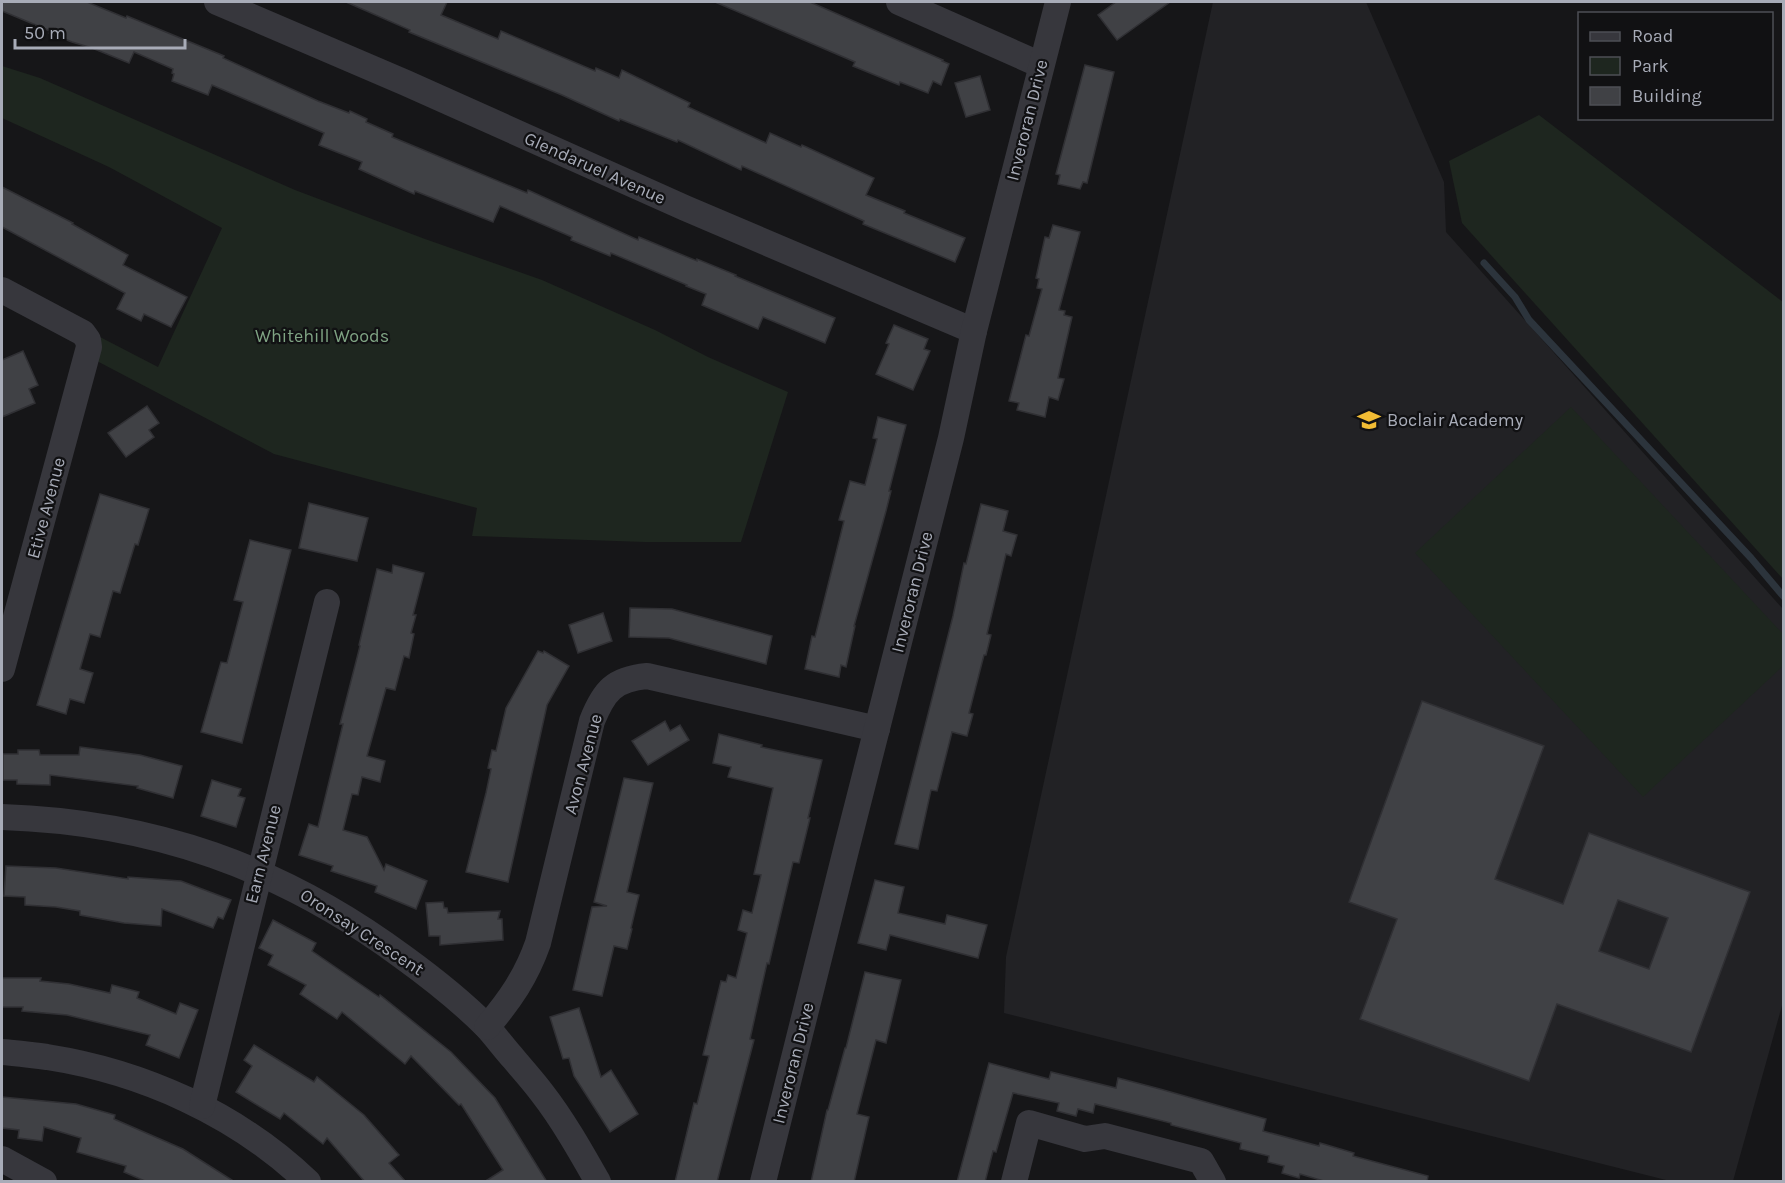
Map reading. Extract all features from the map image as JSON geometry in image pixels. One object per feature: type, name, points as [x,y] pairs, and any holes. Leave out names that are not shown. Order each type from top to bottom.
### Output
[{"type":"street","name":"Glendaruel Avenue","points":[[217,2],[406,83],[685,208],[974,331]]},
{"type":"street","points":[[900,2],[1041,65]]},
{"type":"street","name":"Inveroran Drive","points":[[763,1182],[951,438],[974,331],[1058,2]]},
{"type":"street","name":"Etive Avenue","points":[[2,290],[83,333],[88,340],[89,347],[2,669]]},
{"type":"street","name":"Earn Avenue","points":[[202,1106],[327,602]]},
{"type":"street","name":"Avon Avenue","points":[[487,1027],[519,986],[530,965],[538,943],[592,722],[605,694],[616,685],[630,678],[647,676],[877,729]]},
{"type":"street","name":"Oronsay Crescent","points":[[2,817],[87,824],[142,834],[203,851],[259,872],[298,890],[338,913],[380,940],[431,978],[487,1027],[543,1095],[585,1158],[598,1182]]},
{"type":"street","points":[[2,1052],[74,1061],[166,1090],[202,1106],[240,1129],[272,1151],[308,1182]]},
{"type":"street","points":[[1014,1182],[1029,1123],[1085,1138],[1105,1136],[1201,1161],[1213,1182]]},
{"type":"street","points":[[2,1159],[44,1182]]},
{"type":"shaded area","name":"Boclair Academy","points":[[1213,2],[1366,2],[1444,182],[1446,232],[1783,609],[1783,1002],[1733,1181],[1670,1181],[1004,1013],[1006,957]]},
{"type":"green space","name":"Whitehill Woods","points":[[2,66],[40,78],[295,190],[542,280],[788,392],[741,542],[645,542],[472,536],[477,508],[274,454],[95,360],[100,337],[158,367],[222,228],[109,167],[2,118]]},
{"type":"green space","points":[[1539,115],[1783,302],[1783,579],[1462,223],[1449,161]]},
{"type":"green space","points":[[1571,407],[1783,634],[1783,666],[1643,797],[1415,553]]},
{"type":"building","points":[[2,2],[87,2],[126,18],[127,16],[224,56],[223,58],[318,101],[349,113],[350,111],[367,119],[366,122],[393,134],[392,137],[527,193],[528,190],[638,240],[639,237],[697,261],[697,259],[835,318],[825,343],[763,317],[758,329],[702,305],[706,294],[611,253],[610,256],[571,240],[572,237],[500,206],[493,222],[415,191],[414,194],[359,169],[362,162],[319,145],[324,133],[212,85],[208,95],[172,81],[173,69],[134,52],[129,63],[49,33],[50,31],[2,11]]},
{"type":"building","points":[[346,2],[447,2],[441,15],[498,39],[501,31],[595,71],[596,68],[619,78],[622,70],[690,103],[688,107],[766,143],[770,133],[801,147],[802,145],[874,178],[866,195],[965,238],[955,262],[863,224],[864,221],[742,166],[741,170],[678,140],[677,142],[620,119],[619,121],[409,32],[410,30]]},
{"type":"building","points":[[715,2],[810,2],[949,64],[941,85],[933,81],[928,93],[900,82],[899,85],[853,66],[855,62]]},
{"type":"building","points":[[1116,2],[1170,2],[1117,40],[1098,15]]},
{"type":"building","points":[[1085,65],[1114,72],[1087,183],[1083,182],[1080,189],[1058,184],[1060,175],[1056,174]]},
{"type":"building","points":[[980,76],[990,110],[966,117],[955,83]]},
{"type":"building","points":[[2,187],[73,223],[128,255],[123,265],[187,297],[171,327],[144,314],[141,321],[117,309],[125,293],[2,227]]},
{"type":"building","points":[[1053,225],[1080,232],[1059,310],[1065,311],[1064,315],[1072,317],[1058,378],[1064,379],[1058,400],[1049,397],[1045,417],[1017,410],[1019,403],[1009,401],[1026,335],[1029,336],[1042,289],[1037,288],[1039,279],[1036,278],[1045,237],[1049,238]]},
{"type":"building","points":[[894,325],[928,339],[924,349],[930,351],[913,390],[876,374],[889,344],[886,343]]},
{"type":"building","points":[[23,351],[38,385],[29,389],[35,403],[2,417],[2,360]]},
{"type":"building","points":[[147,406],[159,423],[149,430],[154,437],[126,457],[108,433]]},
{"type":"building","points":[[878,417],[906,425],[886,511],[854,626],[846,667],[841,665],[839,677],[805,669],[844,521],[839,520],[850,481],[865,485],[877,439],[873,438]]},
{"type":"building","points":[[100,494],[149,509],[138,545],[135,544],[120,593],[113,591],[100,637],[90,634],[80,669],[93,673],[84,703],[70,699],[66,714],[37,705]]},
{"type":"building","points":[[309,503],[368,518],[357,561],[299,548]]},
{"type":"building","points":[[981,504],[1008,511],[1003,531],[1017,535],[1011,556],[1006,554],[987,634],[991,635],[969,713],[973,714],[967,736],[952,732],[937,791],[931,790],[918,849],[895,844],[953,616],[964,563],[966,564]]},
{"type":"building","points":[[250,540],[291,550],[242,743],[201,732],[221,662],[227,663],[243,602],[234,600]]},
{"type":"building","points":[[393,565],[424,573],[413,615],[416,615],[411,633],[414,634],[409,658],[404,656],[395,690],[386,688],[367,756],[385,761],[380,782],[362,777],[358,795],[352,794],[343,830],[367,837],[384,870],[386,864],[427,881],[416,909],[375,892],[377,886],[331,871],[333,866],[299,855],[309,824],[318,827],[377,569],[392,573]]},
{"type":"building","points":[[630,608],[672,609],[772,636],[766,664],[669,638],[629,637]]},
{"type":"building","points":[[603,613],[612,641],[578,653],[569,625]]},
{"type":"building","points":[[538,651],[543,653],[544,651],[569,666],[547,705],[508,882],[466,872],[486,793],[492,750],[496,751],[506,708]]},
{"type":"building","points":[[1422,701],[1544,746],[1495,879],[1563,904],[1589,833],[1750,892],[1691,1052],[1557,1004],[1529,1081],[1360,1019],[1397,919],[1349,902]],"holes":[[[1618,900],[1668,918],[1649,969],[1599,951]]]},
{"type":"building","points":[[665,721],[670,731],[680,725],[689,740],[648,765],[632,741]]},
{"type":"building","points":[[719,734],[762,745],[761,747],[822,760],[799,863],[793,862],[769,964],[767,963],[750,1039],[754,1040],[717,1182],[675,1182],[694,1103],[697,1104],[709,1056],[703,1055],[721,981],[726,982],[728,975],[736,978],[747,933],[738,930],[743,910],[752,913],[761,875],[754,874],[773,788],[728,777],[731,767],[713,763]]},
{"type":"building","points":[[80,747],[140,755],[182,766],[173,798],[137,788],[138,786],[50,775],[50,785],[17,784],[17,780],[3,780],[3,754],[18,754],[18,750],[39,750],[40,755],[79,755]]},
{"type":"building","points":[[624,778],[653,783],[627,892],[639,895],[632,929],[627,949],[614,946],[602,996],[573,990],[592,907],[607,906],[594,902]]},
{"type":"building","points":[[212,780],[241,789],[238,796],[245,798],[236,827],[201,816]]},
{"type":"building","points":[[6,866],[56,868],[128,879],[128,877],[181,881],[231,900],[223,919],[218,917],[213,928],[162,909],[161,926],[124,923],[80,915],[80,911],[25,905],[25,897],[4,896]]},
{"type":"building","points":[[875,880],[904,887],[898,913],[945,924],[947,915],[987,925],[978,958],[890,935],[886,950],[858,943]]},
{"type":"building","points":[[443,902],[448,913],[500,911],[498,919],[502,919],[503,940],[440,945],[440,936],[429,936],[426,903]]},
{"type":"building","points":[[273,920],[316,943],[312,951],[379,997],[380,995],[451,1052],[495,1098],[547,1182],[484,1182],[503,1170],[461,1104],[459,1105],[411,1056],[405,1064],[342,1012],[337,1019],[300,994],[306,985],[268,965],[273,955],[259,948]]},
{"type":"building","points":[[865,972],[901,980],[886,1043],[876,1040],[857,1114],[869,1117],[854,1182],[811,1182],[827,1110],[846,1048]]},
{"type":"building","points":[[2,978],[41,978],[40,981],[69,984],[110,993],[112,985],[139,992],[137,998],[176,1014],[180,1003],[198,1010],[179,1058],[146,1045],[150,1035],[67,1015],[22,1011],[23,1007],[2,1007]]},
{"type":"building","points":[[579,1008],[601,1077],[611,1070],[638,1114],[610,1132],[574,1076],[569,1058],[563,1059],[550,1017]]},
{"type":"building","points":[[254,1045],[314,1082],[317,1077],[364,1115],[399,1155],[389,1163],[406,1182],[365,1182],[327,1138],[323,1144],[284,1113],[280,1119],[236,1092],[252,1066],[244,1060]]},
{"type":"building","points":[[989,1063],[1049,1079],[1051,1072],[1116,1088],[1118,1078],[1160,1089],[1266,1119],[1263,1131],[1319,1146],[1320,1143],[1354,1153],[1353,1156],[1428,1176],[1427,1182],[1327,1182],[1300,1174],[1299,1178],[1282,1173],[1284,1166],[1268,1162],[1269,1156],[1240,1149],[1241,1143],[1095,1104],[1093,1113],[1078,1109],[1076,1116],[1057,1111],[1059,1103],[1013,1093],[985,1182],[957,1182]]},
{"type":"building","points":[[2,1097],[76,1104],[115,1115],[114,1119],[183,1149],[235,1182],[147,1182],[124,1172],[126,1166],[77,1152],[81,1138],[44,1127],[42,1141],[18,1138],[19,1130],[2,1128]]},
{"type":"waterway","points":[[1484,263],[1515,297],[1529,320],[1751,558],[1784,597]]},
{"type":"place","name":"Boclair Academy","points":[[1369,420]]}]
